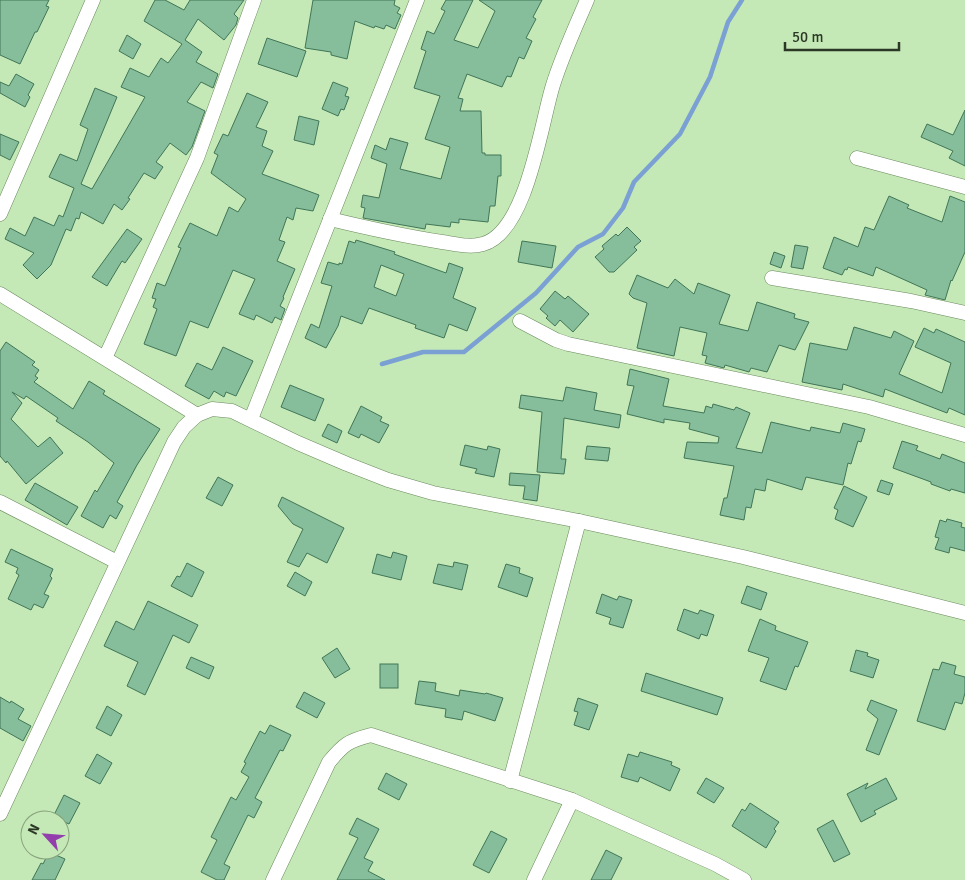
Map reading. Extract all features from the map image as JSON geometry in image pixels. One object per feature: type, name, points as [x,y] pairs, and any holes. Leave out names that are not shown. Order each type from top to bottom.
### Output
[{"type":"street","points":[[0,214],[93,0]]},
{"type":"street","points":[[105,358],[197,158],[254,0]]},
{"type":"street","points":[[251,419],[417,0]]},
{"type":"street","points":[[330,219],[407,237],[473,246],[486,244],[496,238],[510,220],[522,199],[553,85],[587,0]]},
{"type":"street","points":[[857,158],[965,187]]},
{"type":"street","points":[[772,278],[901,299],[965,313]]},
{"type":"street","points":[[0,294],[197,414]]},
{"type":"street","points":[[520,322],[568,344],[869,407],[965,435]]},
{"type":"street","points":[[0,814],[174,442],[184,427],[197,414],[212,409],[232,410],[298,443],[388,480],[433,493],[580,521],[743,557],[965,613]]},
{"type":"street","points":[[0,502],[117,562]]},
{"type":"street","points":[[510,780],[580,521]]},
{"type":"street","points":[[273,880],[329,762],[340,748],[351,740],[371,735],[572,800],[715,864],[744,880]]},
{"type":"street","points":[[534,880],[572,800]]},
{"type":"building","points":[[0,0],[49,0],[46,6],[49,7],[20,64],[0,55]]},
{"type":"building","points":[[155,0],[165,0],[184,10],[190,0],[244,0],[234,14],[238,18],[236,25],[224,40],[198,19],[185,40],[202,52],[196,62],[218,74],[213,88],[201,82],[187,102],[205,111],[192,147],[186,155],[170,143],[156,162],[163,167],[155,179],[144,173],[122,210],[114,204],[103,224],[81,212],[79,219],[76,218],[71,231],[66,229],[51,265],[37,279],[23,265],[34,253],[5,239],[10,228],[25,236],[34,217],[54,226],[59,215],[63,217],[74,188],[49,177],[60,154],[77,161],[88,129],[80,125],[95,88],[117,97],[81,184],[92,189],[145,97],[121,87],[130,68],[149,77],[161,58],[168,63],[182,44],[144,21]]},
{"type":"building","points":[[313,0],[395,0],[394,5],[400,8],[397,13],[401,15],[395,29],[386,25],[384,29],[375,26],[374,28],[355,21],[347,59],[331,55],[331,52],[305,48]]},
{"type":"building","points":[[446,0],[473,0],[454,40],[478,48],[495,11],[479,0],[542,0],[533,17],[536,19],[526,38],[532,41],[524,59],[519,57],[511,77],[507,76],[502,87],[467,74],[458,98],[463,99],[460,111],[481,111],[482,153],[485,153],[485,155],[501,155],[501,176],[498,176],[495,206],[490,206],[488,222],[459,219],[459,223],[451,222],[450,227],[426,224],[425,229],[363,218],[365,208],[361,207],[363,195],[379,198],[387,164],[371,158],[375,145],[386,150],[390,138],[408,143],[400,169],[441,179],[450,147],[425,139],[440,96],[414,88],[426,51],[421,49],[427,31],[434,34],[445,11],[441,9]]},
{"type":"building","points":[[127,35],[141,44],[133,59],[119,51]]},
{"type":"building","points":[[267,38],[306,51],[297,77],[258,64]]},
{"type":"building","points":[[16,74],[34,84],[28,95],[30,97],[25,107],[0,93],[0,82],[9,86]]},
{"type":"building","points":[[333,82],[348,88],[345,96],[349,97],[344,110],[341,109],[338,116],[322,109]]},
{"type":"building","points":[[247,93],[268,102],[256,127],[267,131],[262,146],[273,151],[262,174],[319,195],[313,211],[296,208],[293,220],[287,217],[279,240],[285,242],[277,261],[295,269],[280,306],[285,309],[281,320],[275,317],[272,323],[256,315],[254,320],[239,314],[255,279],[233,270],[208,328],[190,321],[176,356],[144,344],[157,309],[153,307],[156,299],[152,298],[157,283],[165,286],[181,248],[178,247],[190,223],[217,236],[229,207],[238,212],[246,199],[211,173],[218,155],[214,153],[223,134],[228,136]]},
{"type":"building","points":[[965,110],[965,166],[949,158],[953,151],[921,137],[927,124],[953,135]]},
{"type":"building","points":[[299,116],[319,121],[314,145],[294,140]]},
{"type":"building","points":[[0,134],[19,142],[10,160],[0,155]]},
{"type":"building","points":[[889,196],[909,205],[907,208],[942,222],[950,196],[965,202],[965,252],[951,280],[945,300],[925,295],[927,290],[876,267],[873,276],[848,267],[842,275],[823,268],[834,237],[858,247],[865,227],[874,230]]},
{"type":"building","points":[[627,227],[641,241],[634,247],[637,250],[614,272],[609,272],[595,257],[604,249],[602,246],[616,234],[618,236]]},
{"type":"building","points":[[127,229],[142,239],[125,263],[122,261],[107,286],[92,277]]},
{"type":"building","points":[[356,240],[395,252],[394,254],[446,273],[449,263],[463,268],[453,298],[476,308],[467,331],[449,324],[444,338],[415,328],[416,325],[369,308],[362,324],[341,316],[338,326],[326,348],[305,338],[311,324],[319,328],[332,286],[321,283],[328,262],[342,264],[349,241],[355,243]],"holes":[[[381,265],[404,274],[396,296],[374,287]]]},
{"type":"building","points":[[522,241],[556,246],[552,268],[518,262]]},
{"type":"building","points":[[795,245],[808,247],[803,269],[791,267]]},
{"type":"building","points":[[774,252],[785,256],[781,268],[770,264]]},
{"type":"building","points":[[637,275],[668,288],[675,279],[694,294],[698,283],[730,295],[719,324],[748,331],[757,302],[795,314],[794,318],[809,322],[795,350],[779,345],[767,372],[751,368],[749,372],[725,365],[724,368],[705,363],[707,356],[702,355],[707,333],[680,327],[674,356],[637,348],[647,303],[633,298],[629,294]]},
{"type":"building","points":[[555,291],[565,299],[568,296],[589,314],[573,332],[560,320],[555,326],[540,309]]},
{"type":"building","points":[[854,327],[891,338],[894,331],[914,341],[899,374],[942,393],[951,363],[915,347],[924,328],[934,333],[936,329],[965,342],[965,415],[949,408],[947,413],[885,389],[883,397],[843,384],[842,390],[802,382],[810,343],[847,350]]},
{"type":"building","points":[[6,342],[35,362],[32,365],[39,370],[35,376],[38,378],[34,382],[73,409],[89,381],[105,391],[103,394],[160,429],[137,465],[117,502],[123,506],[116,519],[110,515],[103,528],[81,516],[95,490],[97,492],[114,463],[88,442],[56,421],[58,418],[26,396],[24,399],[12,392],[22,403],[11,419],[38,447],[50,437],[63,453],[26,484],[7,461],[6,463],[0,456],[0,351]]},
{"type":"building","points":[[223,347],[253,361],[236,396],[226,392],[224,397],[214,391],[209,399],[185,386],[197,363],[212,370]]},
{"type":"building","points":[[630,369],[669,379],[663,406],[704,413],[706,406],[712,408],[713,404],[734,410],[736,407],[750,413],[736,448],[762,453],[771,422],[810,431],[811,427],[840,433],[843,423],[865,429],[861,442],[858,441],[851,464],[848,463],[843,485],[806,477],[802,490],[767,479],[765,491],[755,489],[751,508],[746,507],[744,520],[720,515],[724,498],[727,498],[734,466],[684,458],[687,442],[718,443],[719,437],[689,429],[690,423],[664,419],[664,423],[627,414],[634,386],[627,385]]},
{"type":"building","points":[[290,385],[324,399],[315,421],[281,407]]},
{"type":"building","points":[[566,387],[597,393],[594,410],[621,415],[619,428],[564,418],[561,459],[566,459],[564,474],[537,472],[542,412],[519,408],[521,395],[563,401]]},
{"type":"building","points":[[361,406],[382,417],[380,421],[389,425],[379,443],[361,434],[359,438],[348,433]]},
{"type":"building","points":[[328,424],[342,431],[337,443],[322,436]]},
{"type":"building","points":[[902,441],[918,446],[916,450],[940,459],[942,454],[965,463],[965,493],[951,489],[950,491],[893,468]]},
{"type":"building","points":[[465,445],[487,450],[488,446],[500,449],[494,477],[475,473],[477,469],[460,465]]},
{"type":"building","points":[[587,446],[610,448],[608,461],[585,459]]},
{"type":"building","points":[[510,473],[540,475],[537,501],[523,499],[525,486],[509,485]]},
{"type":"building","points":[[218,477],[233,485],[222,506],[206,498]]},
{"type":"building","points":[[881,480],[893,484],[889,495],[877,491]]},
{"type":"building","points":[[35,483],[78,507],[67,525],[25,500]]},
{"type":"building","points":[[844,486],[867,497],[853,527],[835,519],[838,510],[834,508]]},
{"type":"building","points":[[282,497],[344,528],[327,563],[307,553],[299,567],[287,562],[303,529],[293,524],[278,506]]},
{"type":"building","points":[[947,519],[962,523],[961,527],[965,528],[965,551],[950,547],[949,553],[935,549],[939,538],[935,537],[940,520],[946,522]]},
{"type":"building","points":[[11,549],[53,569],[50,576],[52,578],[44,594],[49,596],[43,608],[34,604],[31,610],[8,599],[19,575],[16,573],[18,568],[5,562]]},
{"type":"building","points":[[393,552],[407,556],[401,580],[372,573],[377,554],[391,558]]},
{"type":"building","points":[[454,562],[468,565],[462,590],[433,583],[438,564],[453,567]]},
{"type":"building","points":[[187,563],[204,572],[192,597],[171,586],[177,576],[180,577]]},
{"type":"building","points":[[506,564],[520,568],[519,573],[533,578],[527,597],[498,587]]},
{"type":"building","points":[[295,572],[312,582],[305,596],[287,586]]},
{"type":"building","points":[[747,586],[767,593],[761,610],[741,603]]},
{"type":"building","points":[[602,594],[617,600],[619,596],[632,600],[623,628],[609,624],[611,618],[596,613]]},
{"type":"building","points":[[148,601],[198,625],[189,643],[173,635],[145,695],[127,686],[138,662],[104,646],[116,621],[134,630]]},
{"type":"building","points":[[684,609],[698,614],[700,610],[714,615],[707,636],[701,634],[699,639],[677,630]]},
{"type":"building","points":[[760,619],[776,626],[775,630],[808,642],[798,667],[795,666],[786,690],[760,681],[769,658],[748,651]]},
{"type":"building","points":[[337,648],[350,669],[335,678],[322,658]]},
{"type":"building","points":[[856,650],[868,653],[867,656],[879,660],[873,678],[850,671]]},
{"type":"building","points":[[191,657],[214,667],[209,679],[186,668]]},
{"type":"building","points":[[942,662],[956,666],[954,674],[965,677],[965,693],[962,704],[955,702],[945,730],[917,721],[933,669],[939,670]]},
{"type":"building","points":[[380,664],[398,664],[398,688],[380,688]]},
{"type":"building","points":[[646,673],[723,698],[717,715],[641,691]]},
{"type":"building","points":[[419,681],[436,683],[435,691],[459,696],[460,690],[486,693],[503,698],[495,721],[464,711],[462,720],[445,717],[446,709],[415,704]]},
{"type":"building","points":[[304,692],[325,703],[317,718],[296,707]]},
{"type":"building","points":[[0,697],[24,709],[18,719],[31,726],[23,741],[0,728]]},
{"type":"building","points":[[578,698],[598,705],[589,730],[574,725],[578,712],[574,711]]},
{"type":"building","points":[[871,700],[897,710],[879,755],[866,750],[878,719],[867,710]]},
{"type":"building","points":[[107,706],[122,715],[111,736],[96,728]]},
{"type":"building","points":[[270,725],[291,735],[283,751],[280,750],[255,798],[262,802],[254,818],[248,815],[224,864],[230,867],[224,880],[217,880],[201,872],[217,840],[211,837],[231,797],[236,800],[249,777],[241,772],[260,731],[265,734]]},
{"type":"building","points":[[640,752],[672,762],[671,765],[680,769],[670,791],[640,777],[638,782],[621,777],[628,754],[638,757]]},
{"type":"building","points":[[97,754],[112,763],[100,784],[85,776]]},
{"type":"building","points":[[386,773],[407,784],[399,800],[378,789]]},
{"type":"building","points":[[706,778],[724,788],[714,803],[697,793]]},
{"type":"building","points":[[886,778],[897,799],[874,811],[876,814],[861,822],[847,794],[868,783],[865,789]]},
{"type":"building","points":[[64,795],[80,803],[70,822],[70,810],[56,810]]},
{"type":"building","points":[[750,803],[779,822],[766,848],[732,826],[742,809],[745,811]]},
{"type":"building","points":[[357,818],[379,829],[364,858],[373,862],[368,871],[385,880],[337,880],[358,838],[349,834]]},
{"type":"building","points":[[833,820],[850,854],[834,862],[817,829]]},
{"type":"building","points":[[491,831],[507,839],[489,873],[473,865]]},
{"type":"building","points":[[606,850],[622,858],[611,880],[591,880]]},
{"type":"building","points":[[45,860],[65,860],[55,880],[32,880],[41,863],[43,864]]},
{"type":"waterway","points":[[382,364],[423,352],[464,352],[536,293],[578,247],[603,234],[623,208],[634,182],[680,134],[710,77],[728,22],[742,0]]}]
